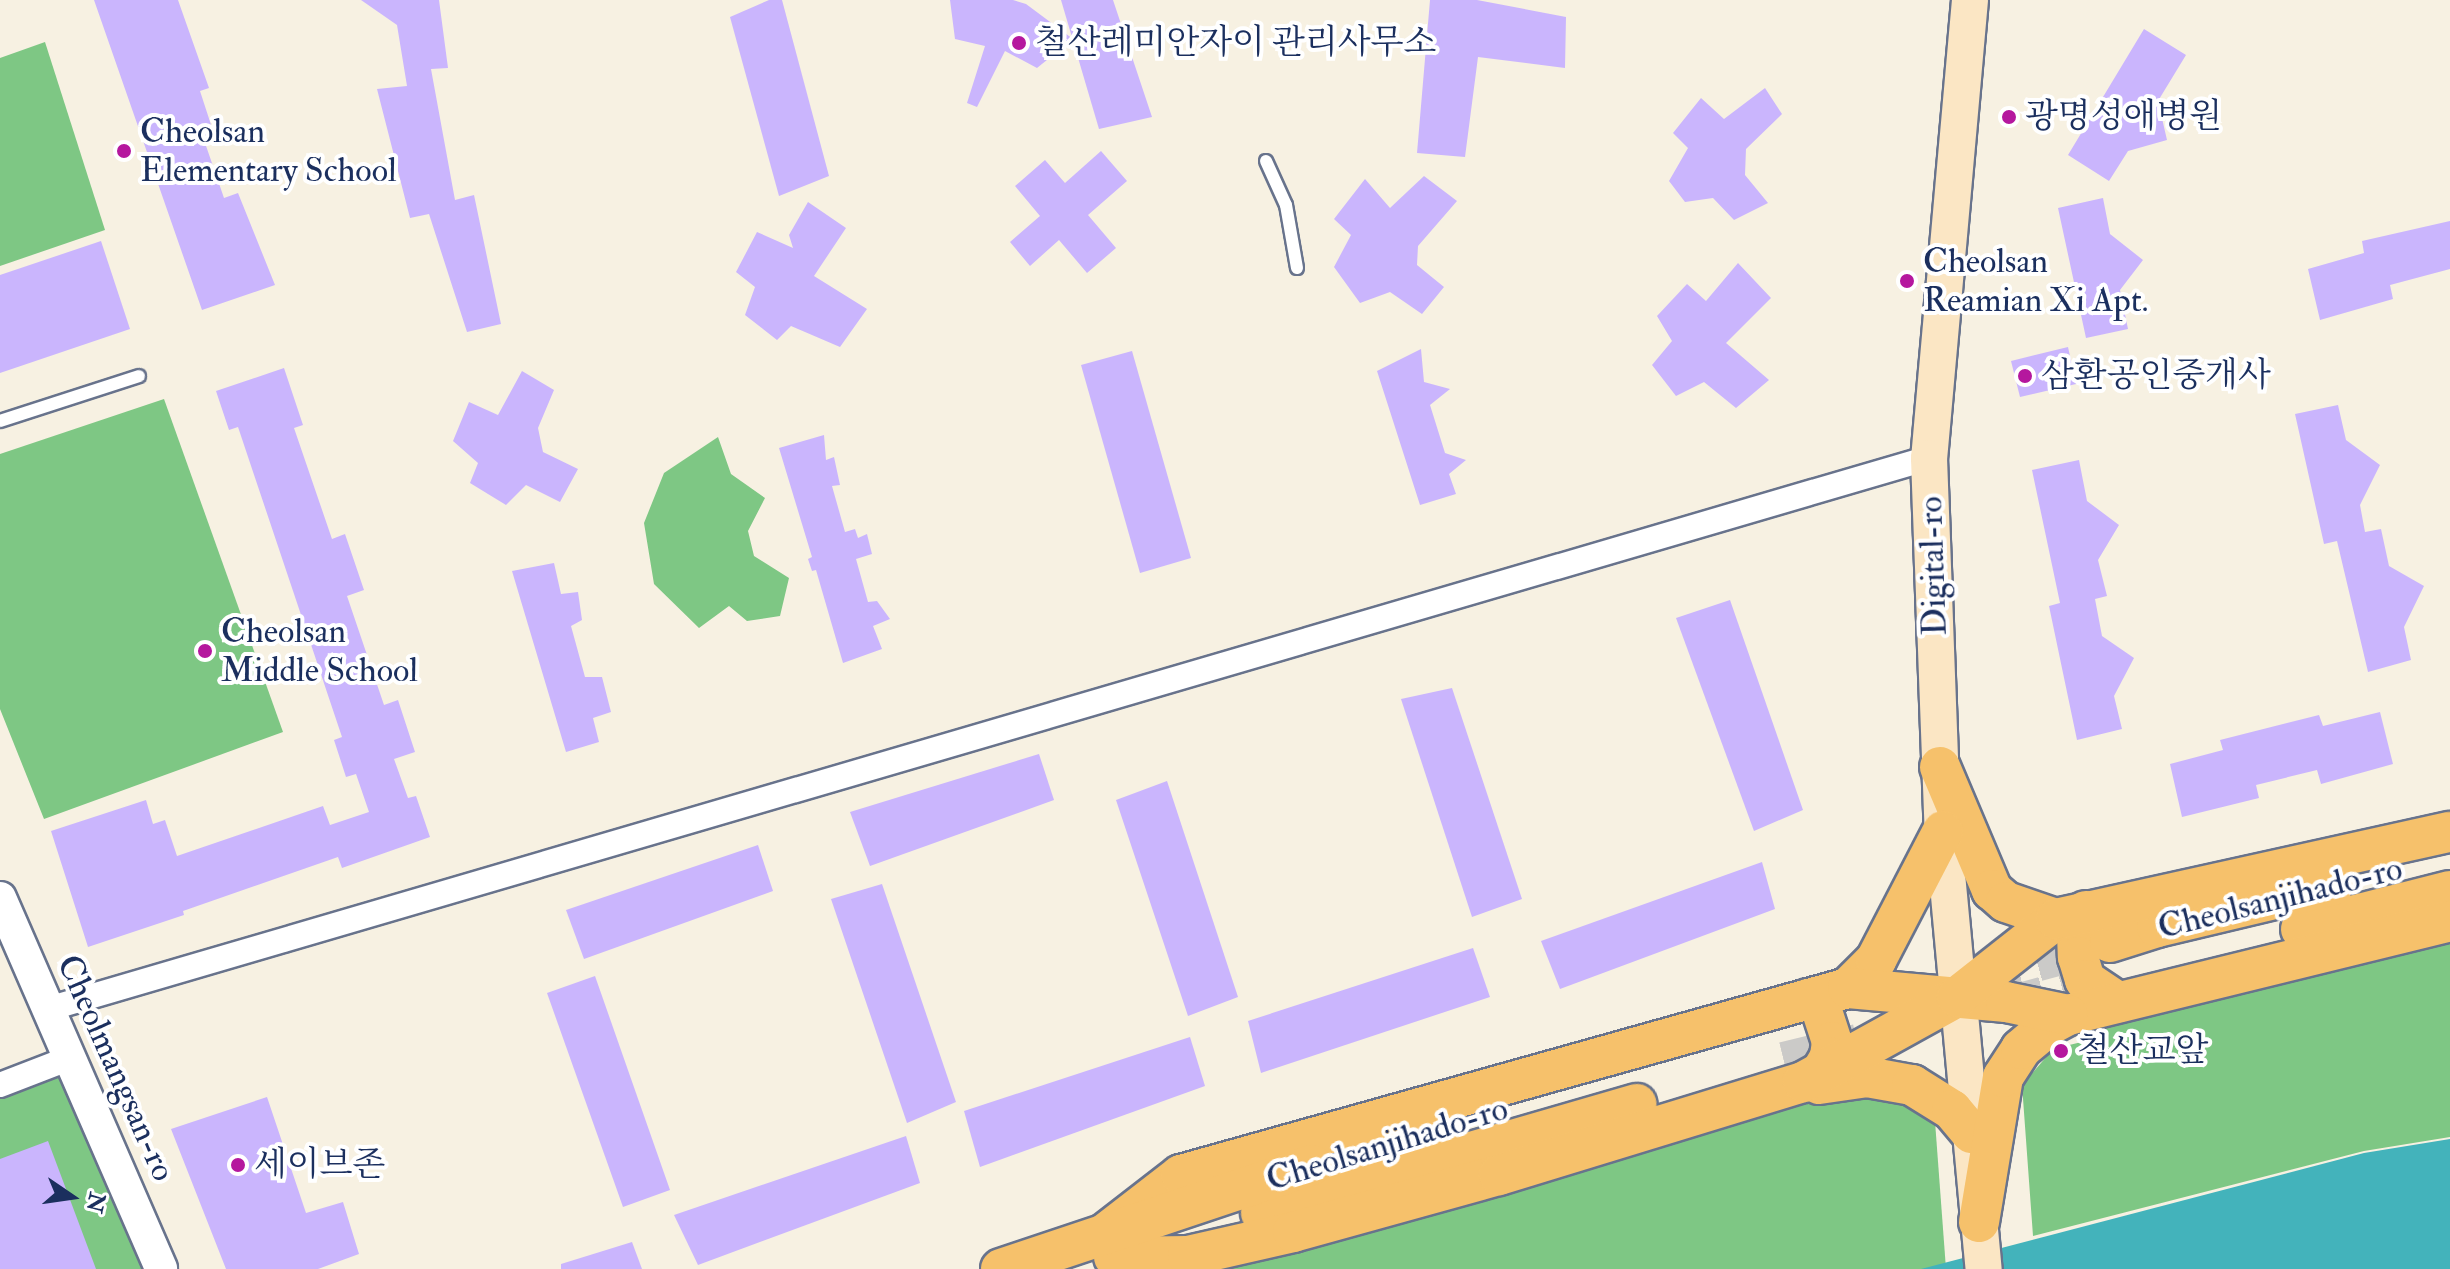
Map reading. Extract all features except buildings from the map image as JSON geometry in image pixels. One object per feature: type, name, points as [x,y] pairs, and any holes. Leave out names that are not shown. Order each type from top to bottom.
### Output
[{"type":"main road","name":"Digital-ro","points":[[1970,0],[1929,458],[1943,831],[1957,997],[1982,1130]]},
{"type":"main road","points":[[1940,767],[1992,890],[2006,902],[2098,950],[2450,921]]},
{"type":"main road","points":[[1848,988],[1876,960],[1912,884],[1943,831]]},
{"type":"main road","points":[[1108,1247],[1188,1256],[1293,1232],[1499,1175],[1957,997],[2450,832]]},
{"type":"main road","name":"Cheolsanjihado-ro","points":[[2098,950],[2157,927],[2450,858]]},
{"type":"main road","name":"Cheolsanjihado-ro","points":[[2098,950],[2450,891]]},
{"type":"main road","points":[[1984,1269],[1979,1222],[1982,1130],[2012,1060],[2043,1031],[2068,1015],[2098,950]]},
{"type":"main road","points":[[1108,1247],[1181,1175],[1848,988],[2006,1002],[2068,1015]]},
{"type":"main road","points":[[1796,1061],[1830,1057],[1832,1042],[1820,1005],[1808,999]]},
{"type":"main road","points":[[1796,1061],[1827,1085],[1867,1077],[1912,1085],[1982,1130]]},
{"type":"main road","name":"Cheolsanjihado-ro","points":[[1001,1269],[1108,1247],[1302,1168],[1796,1061]]},
{"type":"main road","name":"Cheolsanjihado-ro","points":[[1077,1269],[1108,1247]]},
{"type":"street","points":[[48,1009],[1929,458]]},
{"type":"street","name":"Cheolmangsan-ro","points":[[0,898],[161,1269]]},
{"type":"street","points":[[0,1085],[70,1058]]},
{"type":"lane","points":[[1266,161],[1286,205],[1297,268]]},
{"type":"lane","points":[[0,421],[139,376]]},
{"type":"green space","points":[[45,42],[105,230],[0,266],[0,58]]},
{"type":"green space","points":[[164,399],[283,732],[44,819],[0,709],[0,454]]},
{"type":"green space","points":[[718,437],[731,474],[765,498],[748,531],[754,556],[789,578],[780,616],[747,621],[729,606],[699,628],[654,584],[644,523],[664,473]]},
{"type":"green space","points":[[2450,942],[2450,1137],[2364,1151],[2033,1236],[2022,1085],[2053,1049],[2102,1037],[2099,1022]]},
{"type":"green space","points":[[70,1058],[161,1269],[0,1269],[0,1085]]},
{"type":"green space","points":[[1830,1092],[1934,1108],[1946,1269],[1174,1269]]},
{"type":"water","points":[[2450,1139],[2450,1269],[1921,1269],[2364,1153]]},
{"type":"tunnel","points":[[1979,977],[2110,942]]},
{"type":"tunnel","points":[[2005,1007],[2119,976]]},
{"type":"tunnel","points":[[1784,1062],[1858,1044]]},
{"type":"place","name":"철산레미안자이 관리사무소","points":[[1019,43]]},
{"type":"place","name":"광명성애병원","points":[[2009,117]]},
{"type":"place","name":"Cheolsan Elementary School","points":[[124,151]]},
{"type":"place","name":"Cheolsan Reamian Xi Apt.","points":[[1907,281]]},
{"type":"place","name":"삼환공인중개사","points":[[2025,376]]},
{"type":"place","name":"Cheolsan Middle School","points":[[205,651]]},
{"type":"place","name":"철산교앞","points":[[2061,1051]]},
{"type":"place","name":"세이브존","points":[[238,1165]]}]
